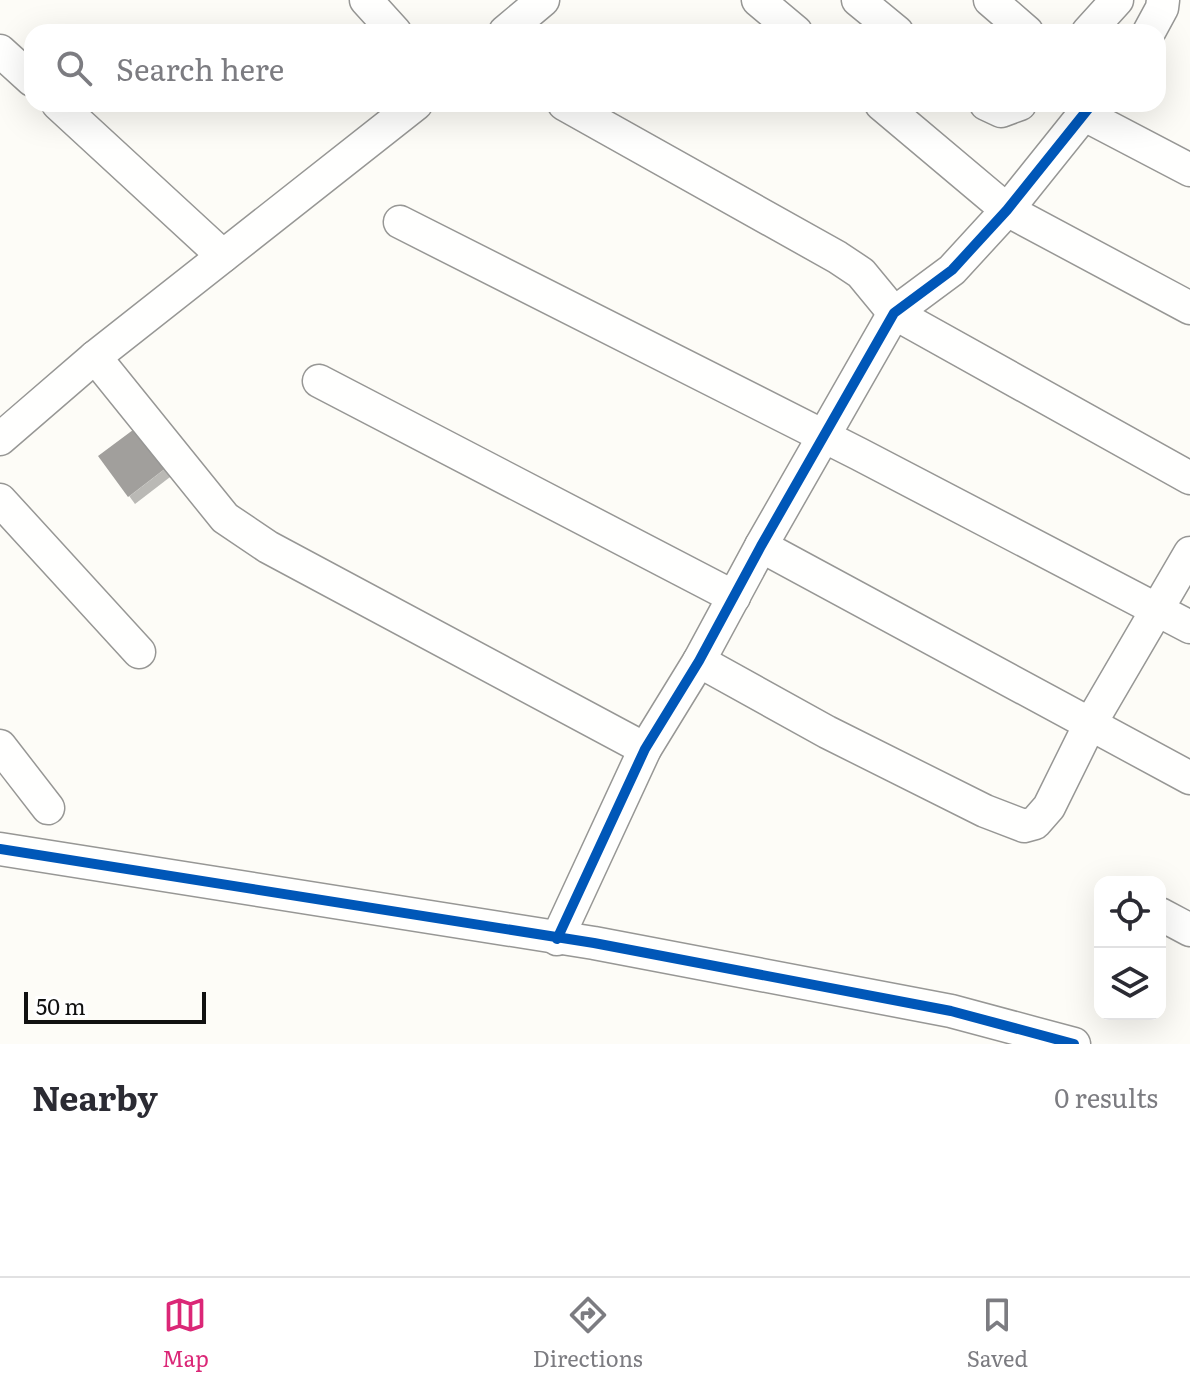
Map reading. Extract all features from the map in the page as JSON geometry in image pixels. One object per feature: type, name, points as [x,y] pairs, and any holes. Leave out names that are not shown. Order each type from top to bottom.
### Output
[{"type":"street","points":[[366,0],[388,24]]},
{"type":"street","points":[[514,24],[543,0]]},
{"type":"street","points":[[758,0],[786,24]]},
{"type":"street","points":[[858,0],[887,24]]},
{"type":"street","points":[[990,0],[1018,24]]},
{"type":"street","points":[[1095,24],[1117,0]]},
{"type":"street","points":[[1153,24],[1163,0]]},
{"type":"street","points":[[0,51],[24,73]]},
{"type":"street","points":[[67,112],[223,256]]},
{"type":"street","points":[[0,439],[95,357],[406,112]]},
{"type":"street","points":[[578,112],[837,257],[861,273],[894,313],[1190,478]]},
{"type":"street","points":[[891,112],[1007,210],[1190,308]]},
{"type":"street","points":[[557,939],[645,749],[699,661],[894,313],[952,270],[1007,210],[1086,112]]},
{"type":"street","points":[[1093,112],[1190,170]]},
{"type":"street","points":[[400,222],[1190,627]]},
{"type":"street","points":[[95,357],[225,518],[282,554],[645,749]]},
{"type":"street","points":[[319,381],[734,597]]},
{"type":"street","points":[[0,500],[139,652]]},
{"type":"street","points":[[761,546],[1190,778]]},
{"type":"street","points":[[699,661],[827,732],[985,811],[1024,826],[1035,823],[1049,807],[1089,726],[1190,553]]},
{"type":"street","points":[[0,746],[48,808]]},
{"type":"street","points":[[0,849],[610,946],[951,1011],[1074,1044]]},
{"type":"street","points":[[1166,917],[1190,930]]},
{"type":"building","points":[[137,427],[167,467],[128,497],[98,456]]},
{"type":"cycle path","points":[[557,939],[645,749],[699,661],[894,313],[952,270],[1007,210],[1086,112]]},
{"type":"cycle path","points":[[0,849],[594,943],[951,1011],[1074,1044]]}]
